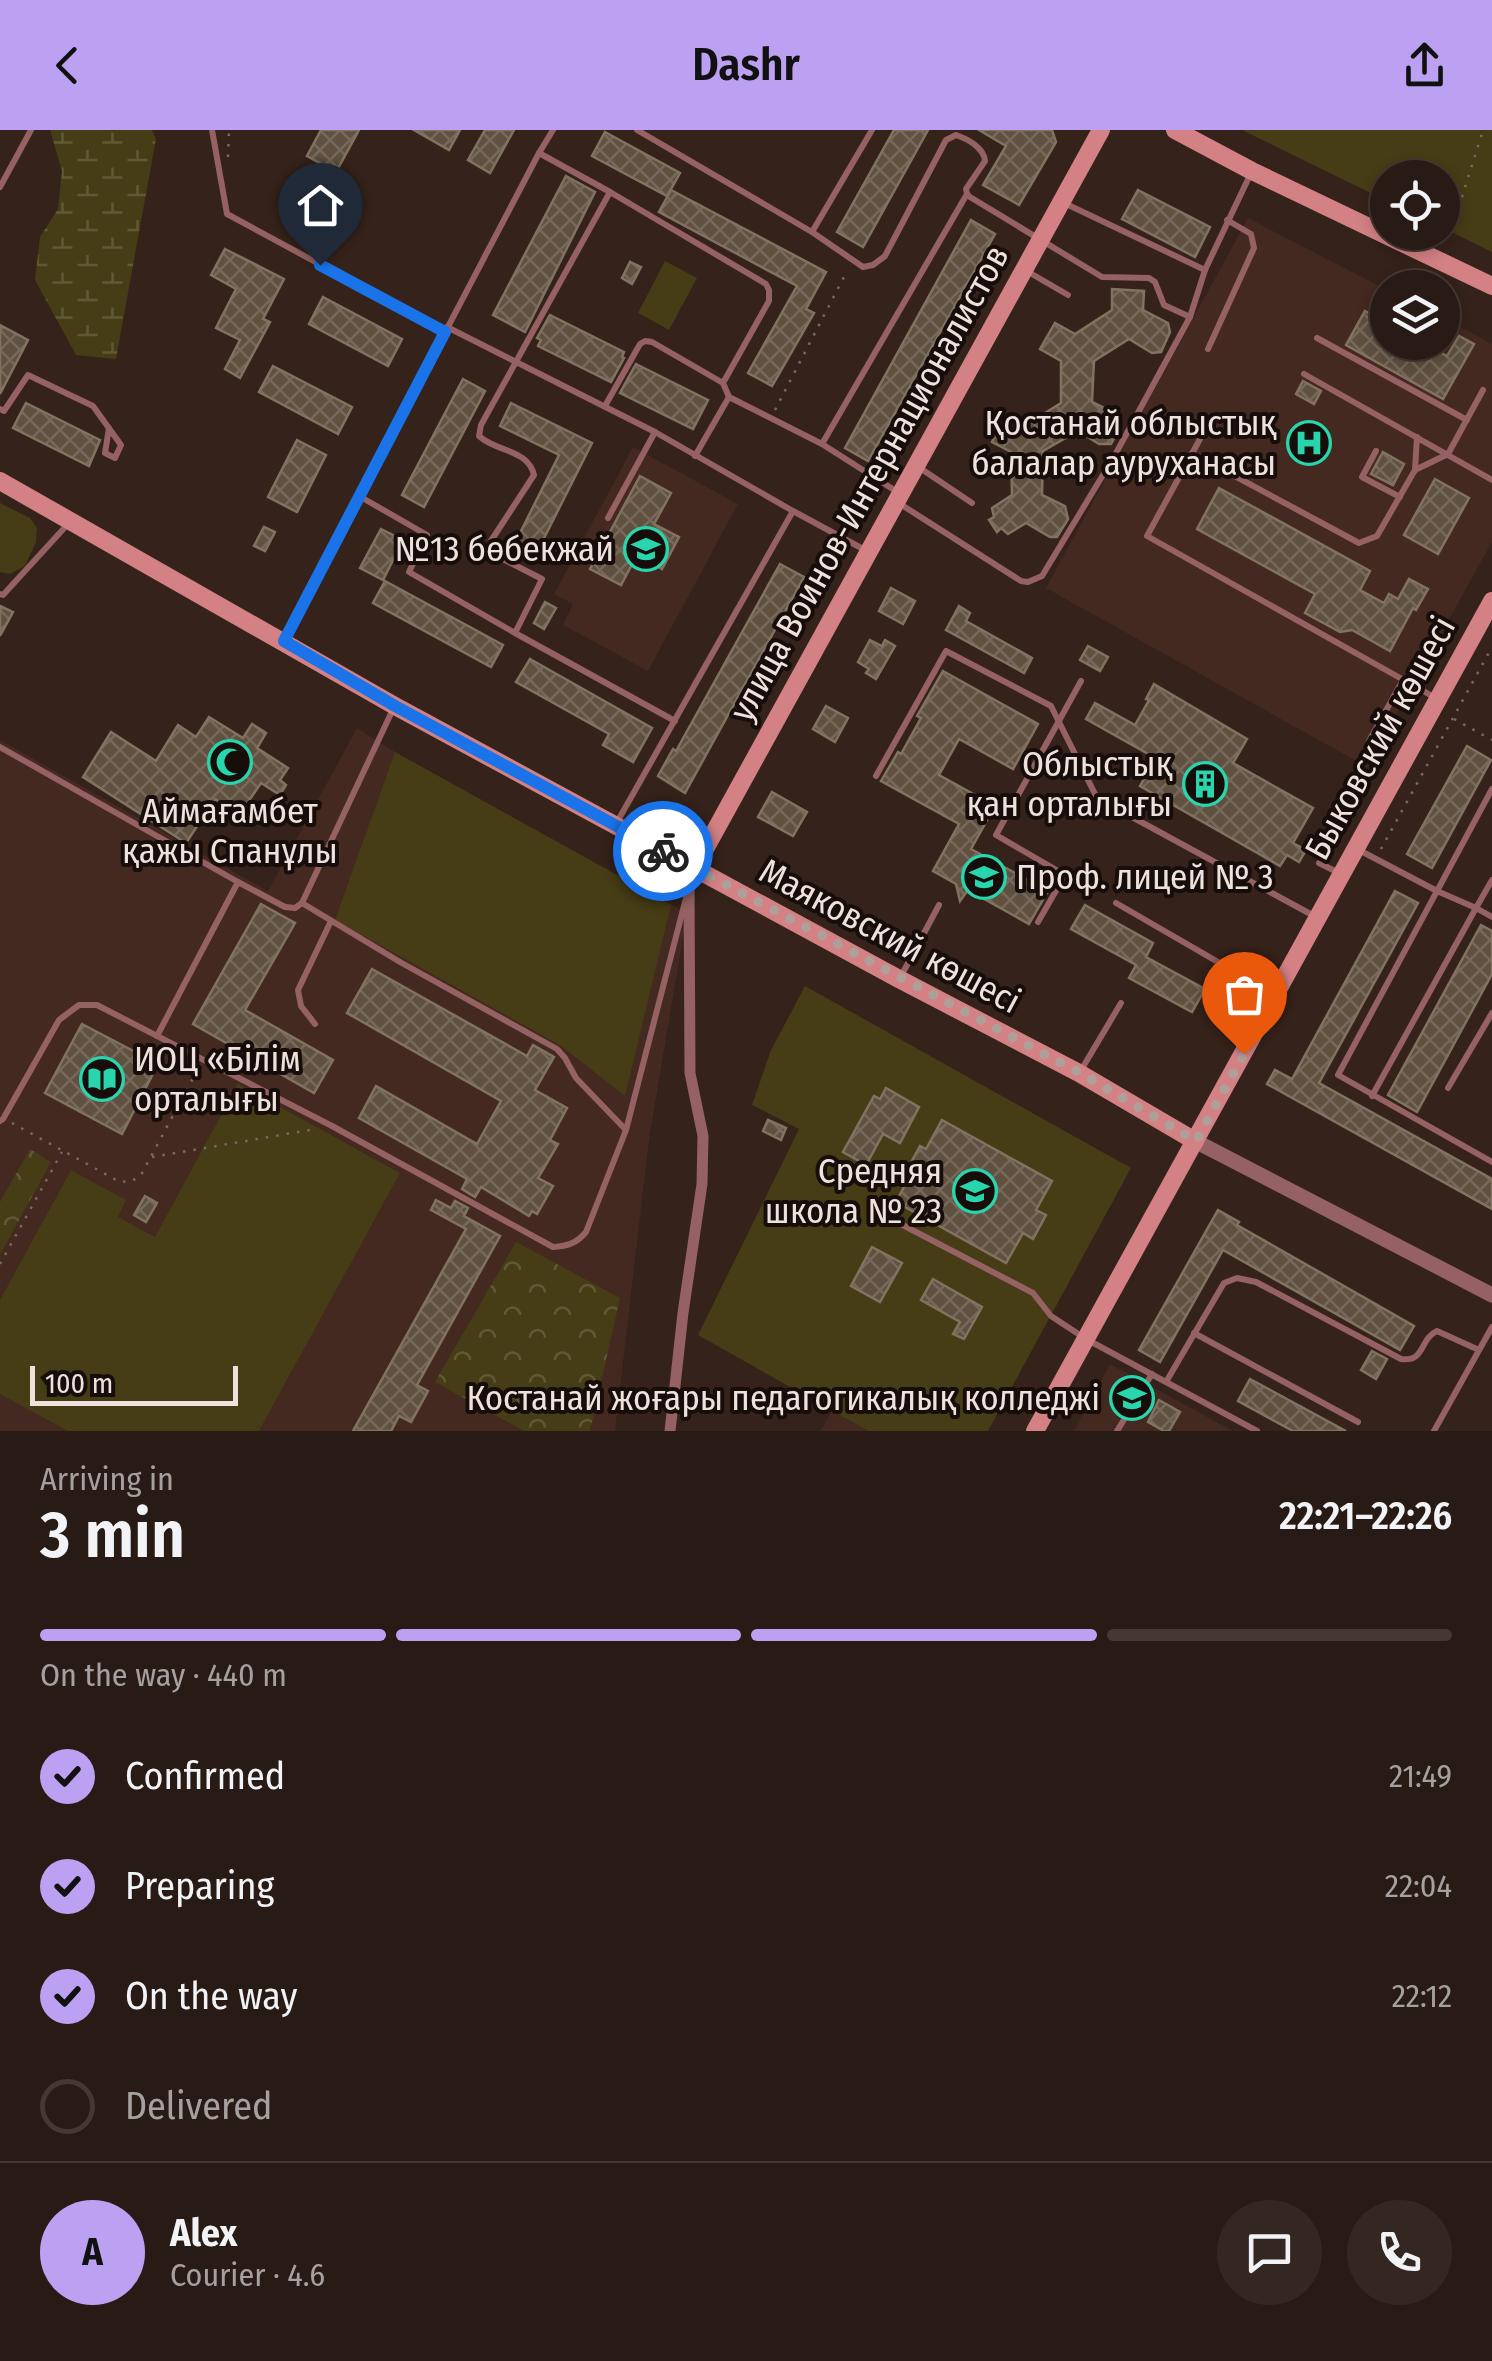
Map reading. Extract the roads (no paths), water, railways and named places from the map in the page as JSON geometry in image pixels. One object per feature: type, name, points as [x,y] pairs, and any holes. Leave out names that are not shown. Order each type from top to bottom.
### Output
[{"type":"main road","points":[[1175,130],[1492,286]]},
{"type":"main road","name":"улица Воинов-Интернационалистов","points":[[691,878],[1098,131]]},
{"type":"main road","name":"Маяковский көшесі","points":[[0,481],[395,706],[615,825],[691,878],[1080,1073],[1196,1141]]},
{"type":"main road","name":"Быковский көшесі","points":[[1036,1431],[1492,601]]},
{"type":"street","points":[[670,1431],[682,1313],[702,1184],[703,1136],[690,1073],[691,878]]},
{"type":"street","name":"Маяковский көшесі","points":[[1196,1141],[1492,1296]]},
{"type":"lane","points":[[0,187],[32,130]]},
{"type":"lane","points":[[212,130],[227,214],[446,330],[655,432],[869,552]]},
{"type":"lane","points":[[284,641],[553,130]]},
{"type":"lane","points":[[637,130],[812,232],[863,267],[872,266],[885,256],[946,140],[956,135],[983,151],[984,161],[966,189],[967,194],[822,444]]},
{"type":"lane","points":[[812,232],[872,130]]},
{"type":"lane","points":[[539,153],[766,284],[769,301],[724,382]]},
{"type":"lane","points":[[605,406],[640,344],[652,342],[724,382],[729,397],[822,444],[1021,581],[1035,580],[1042,576],[1115,455],[1190,317],[1205,270],[1252,171]]},
{"type":"lane","points":[[515,633],[542,579],[485,550],[534,474],[529,460],[485,442],[479,436],[481,426],[610,192]]},
{"type":"lane","points":[[967,194],[1102,278],[1149,278],[1155,282],[1164,305],[1190,317]]},
{"type":"lane","points":[[1061,202],[1205,270]]},
{"type":"lane","points":[[1208,350],[1254,248],[1251,234],[1227,220]]},
{"type":"lane","points":[[1024,270],[1068,295]]},
{"type":"lane","points":[[1317,338],[1467,420]]},
{"type":"lane","points":[[1304,374],[1492,480]]},
{"type":"lane","points":[[0,409],[4,411],[28,375],[93,406],[109,428]]},
{"type":"lane","points":[[1415,470],[1448,454],[1482,390]]},
{"type":"lane","points":[[695,456],[729,397]]},
{"type":"lane","points":[[608,518],[655,432]]},
{"type":"lane","points":[[1192,453],[1358,543],[1377,536],[1415,470],[1417,436]]},
{"type":"lane","points":[[1200,439],[1147,536],[1403,680],[1436,704]]},
{"type":"lane","points":[[1376,450],[1362,477],[1400,497]]},
{"type":"lane","points":[[916,466],[972,502]]},
{"type":"lane","points":[[360,496],[427,535],[409,572],[675,720]]},
{"type":"lane","points":[[615,825],[793,511]]},
{"type":"lane","points":[[0,594],[3,596],[71,520]]},
{"type":"lane","points":[[876,776],[946,651],[1051,706],[1097,798],[1318,918]]},
{"type":"lane","points":[[1369,741],[1403,680]]},
{"type":"lane","points":[[1038,922],[1065,875],[996,835],[1081,681]]},
{"type":"lane","points":[[0,747],[238,882],[285,907],[295,908],[302,903],[395,706]]},
{"type":"lane","points":[[1492,790],[1338,1075],[1492,1162]]},
{"type":"lane","points":[[1356,848],[1492,917]]},
{"type":"lane","points":[[1319,862],[1342,875]]},
{"type":"lane","points":[[2,1119],[59,1020],[79,1004],[97,1005],[332,1126],[553,1247],[569,1246],[586,1232],[626,1130],[691,878]]},
{"type":"lane","points":[[1372,1096],[1492,880]]},
{"type":"lane","points":[[156,1036],[238,882]]},
{"type":"lane","points":[[302,903],[557,1049],[576,1078],[626,1130]]},
{"type":"lane","points":[[1116,903],[1276,995]]},
{"type":"lane","points":[[899,979],[940,905]]},
{"type":"lane","points":[[315,1024],[300,1006],[298,990],[331,921]]},
{"type":"lane","points":[[1080,1073],[1121,1003]]},
{"type":"lane","points":[[1448,1088],[1492,1012]]},
{"type":"lane","points":[[892,1220],[1034,1294],[1051,1316],[1086,1338],[1257,1431]]},
{"type":"lane","points":[[1166,1382],[1224,1283],[1238,1278],[1256,1282],[1401,1359],[1417,1357],[1432,1332],[1437,1331],[1479,1350]]},
{"type":"lane","points":[[1434,1431],[1492,1327]]},
{"type":"lane","points":[[1194,1333],[1358,1422]]},
{"type":"lane","points":[[1116,1431],[1152,1374]]},
{"type":"place","name":"Қостанай облыстық балалар ауруханасы","points":[[1309,443]]},
{"type":"place","name":"№13 бөбекжай","points":[[646,549]]},
{"type":"place","name":"Аймағамбет қажы Спанұлы","points":[[230,762]]},
{"type":"place","name":"Облыстық қан орталығы","points":[[1205,784]]},
{"type":"place","name":"Проф. лицей № 3","points":[[984,877]]},
{"type":"place","name":"ИОЦ «Білім орталығы","points":[[102,1079]]},
{"type":"place","name":"Средняя школа № 23","points":[[975,1191]]},
{"type":"place","name":"Костанай жоғары педагогикалық колледжі","points":[[1132,1398]]}]
